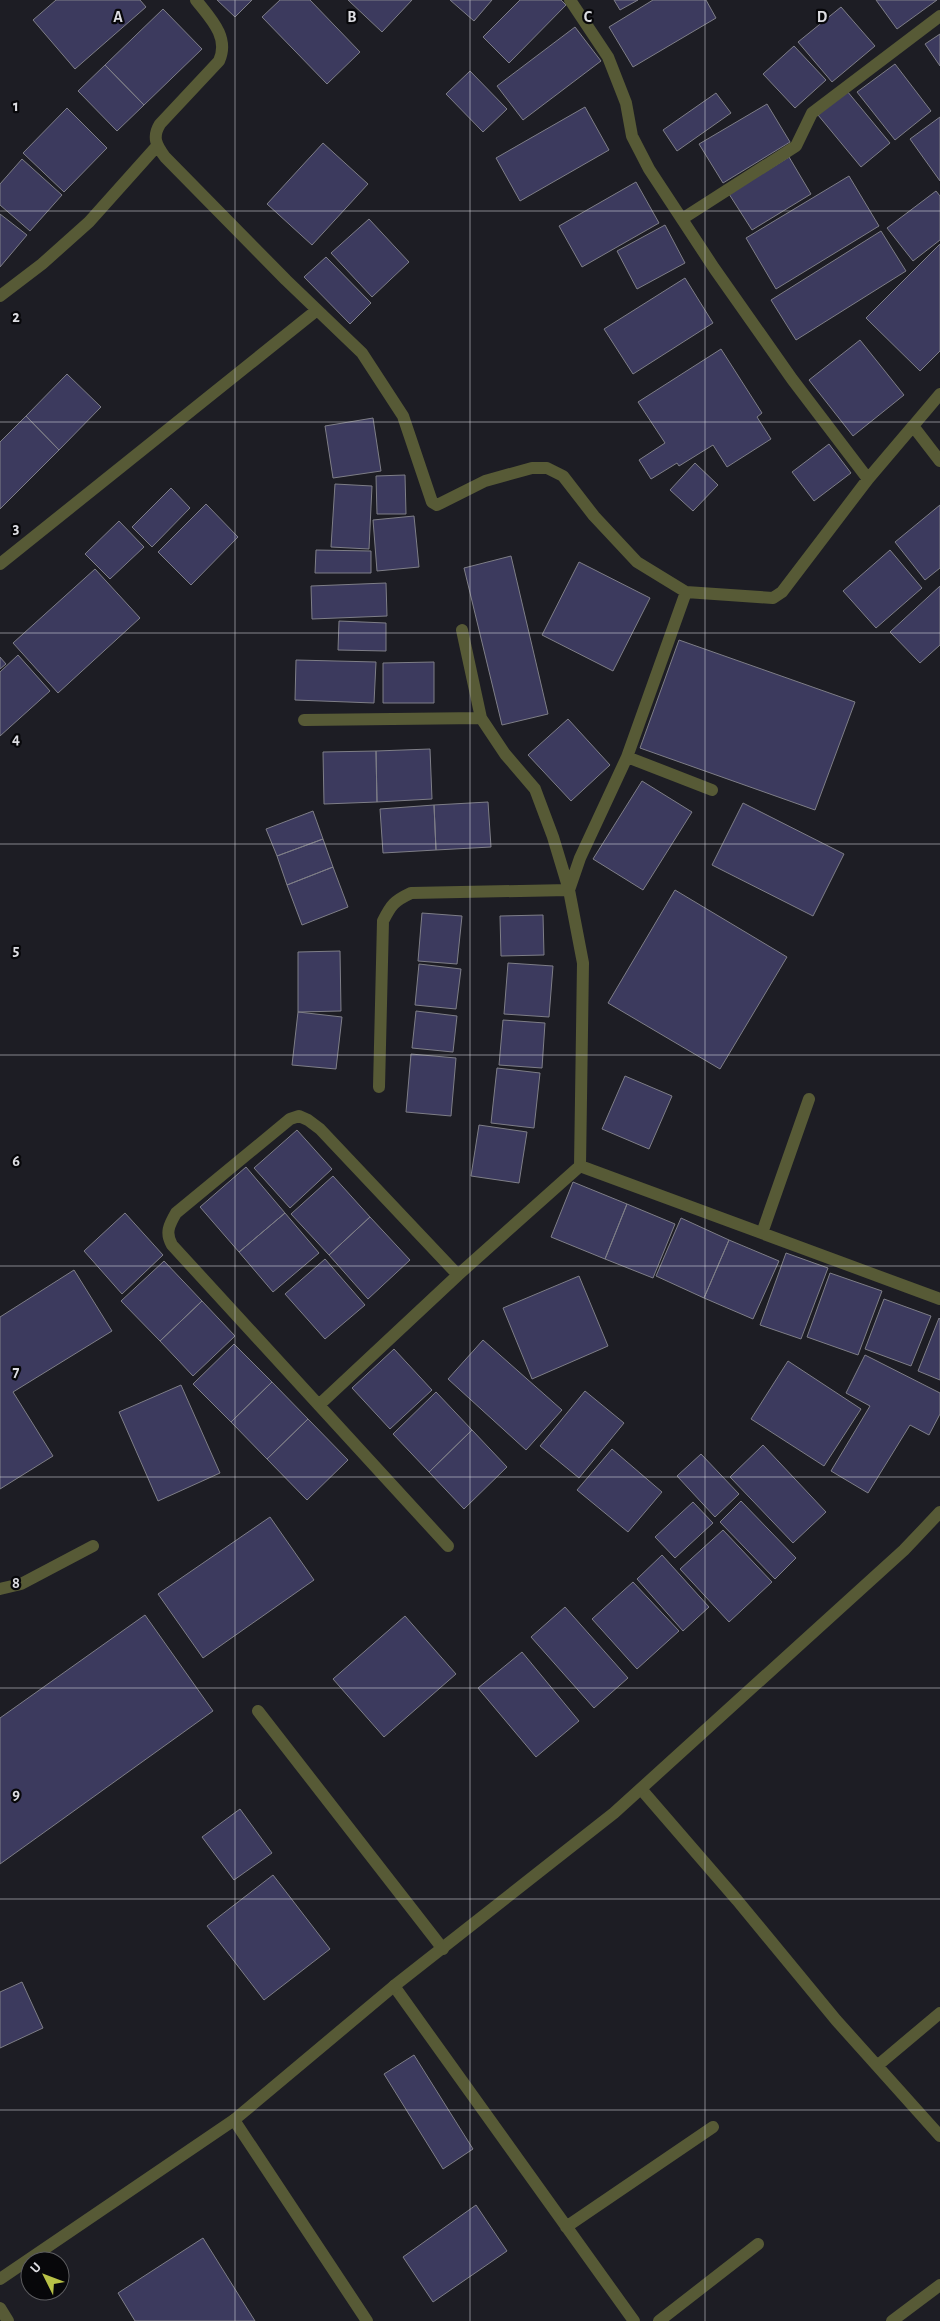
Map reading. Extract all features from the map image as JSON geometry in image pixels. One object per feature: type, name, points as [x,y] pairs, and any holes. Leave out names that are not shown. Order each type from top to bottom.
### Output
[{"type":"street","points":[[196,0],[221,34],[224,46],[222,54],[219,61],[160,124],[155,132],[157,146],[165,157],[316,310],[362,353],[403,416],[432,502],[437,505],[485,481],[532,468],[547,468],[563,476],[594,516],[637,562],[686,592],[773,598],[778,595],[868,479],[940,394]]},
{"type":"street","points":[[570,0],[608,56],[626,103],[632,136],[649,169],[792,379],[868,479]]},
{"type":"street","points":[[682,219],[796,146],[812,113],[940,16]]},
{"type":"street","points":[[0,296],[42,264],[89,222],[157,146]]},
{"type":"street","points":[[0,564],[316,310]]},
{"type":"street","points":[[914,426],[940,461]]},
{"type":"street","points":[[569,890],[580,858],[627,757],[686,592]]},
{"type":"street","points":[[320,1404],[458,1275],[580,1166],[583,963],[569,890],[553,837],[535,789],[505,754],[481,718],[462,630]]},
{"type":"street","points":[[304,720],[481,718]]},
{"type":"street","points":[[627,757],[712,790]]},
{"type":"street","points":[[379,1087],[383,921],[396,900],[411,893],[569,890]]},
{"type":"street","points":[[762,1233],[809,1099]]},
{"type":"street","points":[[448,1546],[320,1404],[172,1245],[167,1232],[176,1213],[290,1119],[299,1116],[320,1129],[458,1275]]},
{"type":"street","points":[[580,1166],[939,1297]]},
{"type":"street","points":[[0,2278],[234,2120],[394,1986],[614,1813],[904,1550],[940,1512]]},
{"type":"street","points":[[0,1589],[21,1584],[93,1546]]},
{"type":"street","points":[[258,1711],[443,1949]]},
{"type":"street","points":[[641,1789],[877,2066],[940,2136]]},
{"type":"street","points":[[394,1986],[634,2321]]},
{"type":"street","points":[[877,2066],[940,2013]]},
{"type":"street","points":[[234,2120],[367,2321]]},
{"type":"street","points":[[566,2228],[713,2127]]},
{"type":"street","points":[[659,2321],[758,2244]]},
{"type":"street","points":[[892,2321],[940,2284]]},
{"type":"street","points":[[0,2308],[8,2321]]},
{"type":"building","points":[[56,0],[140,0],[146,7],[75,69],[33,20]]},
{"type":"building","points":[[217,0],[252,0],[235,17]]},
{"type":"building","points":[[280,0],[310,0],[360,52],[327,84],[262,17]]},
{"type":"building","points":[[348,0],[412,0],[382,32]]},
{"type":"building","points":[[450,0],[492,0],[474,21]]},
{"type":"building","points":[[520,0],[561,0],[566,5],[509,63],[483,37]]},
{"type":"building","points":[[614,0],[638,0],[620,10]]},
{"type":"building","points":[[653,0],[706,0],[716,18],[633,67],[609,27]]},
{"type":"building","points":[[876,0],[937,0],[897,29]]},
{"type":"building","points":[[841,7],[875,46],[832,82],[798,42]]},
{"type":"building","points":[[163,9],[202,49],[144,105],[105,65]]},
{"type":"building","points":[[575,27],[601,61],[523,120],[497,86]]},
{"type":"building","points":[[940,34],[940,66],[925,44]]},
{"type":"building","points":[[794,46],[826,80],[795,108],[763,74]]},
{"type":"building","points":[[895,64],[931,111],[895,140],[857,92]]},
{"type":"building","points":[[105,65],[144,105],[117,131],[78,91]]},
{"type":"building","points":[[470,71],[507,109],[483,132],[446,94]]},
{"type":"building","points":[[847,91],[890,143],[861,167],[818,115]]},
{"type":"building","points":[[716,93],[731,113],[677,151],[663,130]]},
{"type":"building","points":[[767,104],[790,142],[723,183],[699,144]]},
{"type":"building","points":[[585,107],[609,150],[520,201],[496,158]]},
{"type":"building","points":[[67,108],[107,148],[64,192],[23,153]]},
{"type":"building","points":[[940,117],[940,181],[910,139]]},
{"type":"building","points":[[323,143],[368,184],[312,245],[267,204]]},
{"type":"building","points":[[789,157],[811,194],[752,230],[729,194]]},
{"type":"building","points":[[22,159],[62,195],[30,231],[0,205],[0,184]]},
{"type":"building","points":[[849,176],[879,226],[776,289],[746,238]]},
{"type":"building","points":[[636,182],[659,223],[582,267],[559,226]]},
{"type":"building","points":[[936,191],[940,196],[940,240],[913,261],[887,228]]},
{"type":"building","points":[[0,214],[27,235],[0,267]]},
{"type":"building","points":[[369,219],[409,262],[372,297],[331,253]]},
{"type":"building","points":[[665,225],[685,263],[637,289],[617,251]]},
{"type":"building","points":[[881,231],[906,271],[796,340],[771,300]]},
{"type":"building","points":[[940,244],[940,351],[920,371],[866,318]]},
{"type":"building","points":[[326,257],[371,303],[350,324],[304,277]]},
{"type":"building","points":[[685,278],[713,323],[633,374],[604,329]]},
{"type":"building","points":[[860,340],[904,395],[853,436],[809,380]]},
{"type":"building","points":[[721,349],[762,413],[757,417],[771,439],[727,467],[713,445],[679,466],[677,463],[651,479],[639,460],[665,443],[638,402]]},
{"type":"building","points":[[67,374],[101,407],[59,450],[26,416]]},
{"type":"building","points":[[26,416],[59,450],[0,509],[0,442]]},
{"type":"building","points":[[373,418],[381,471],[333,478],[325,426]]},
{"type":"building","points":[[829,444],[851,473],[814,501],[792,472]]},
{"type":"building","points":[[695,463],[718,485],[693,511],[670,490]]},
{"type":"building","points":[[405,475],[406,514],[377,514],[376,476]]},
{"type":"building","points":[[335,484],[372,486],[369,549],[331,547]]},
{"type":"building","points":[[171,488],[190,508],[152,547],[132,527]]},
{"type":"building","points":[[206,504],[238,537],[191,585],[158,552]]},
{"type":"building","points":[[940,505],[940,568],[925,580],[895,542]]},
{"type":"building","points":[[414,516],[419,567],[377,571],[373,520]]},
{"type":"building","points":[[119,521],[144,547],[110,579],[85,554]]},
{"type":"building","points":[[316,550],[371,551],[371,573],[315,573]]},
{"type":"building","points":[[890,550],[922,588],[876,628],[843,591]]},
{"type":"building","points":[[511,556],[548,714],[502,725],[464,568]]},
{"type":"building","points":[[579,562],[650,598],[613,671],[542,635]]},
{"type":"building","points":[[95,569],[140,618],[58,693],[13,643]]},
{"type":"building","points":[[386,583],[387,616],[312,619],[311,586]]},
{"type":"building","points":[[940,586],[940,645],[920,663],[890,632]]},
{"type":"building","points":[[339,621],[386,623],[386,651],[338,650]]},
{"type":"building","points":[[679,640],[855,702],[815,810],[640,748]]},
{"type":"building","points":[[18,655],[50,691],[0,736],[0,672]]},
{"type":"building","points":[[0,657],[6,664],[0,669]]},
{"type":"building","points":[[296,660],[376,662],[374,703],[295,700]]},
{"type":"building","points":[[434,662],[434,703],[383,703],[383,663]]},
{"type":"building","points":[[568,719],[610,765],[571,801],[528,755]]},
{"type":"building","points":[[430,749],[432,799],[377,802],[376,751]]},
{"type":"building","points":[[376,751],[377,802],[324,804],[323,752]]},
{"type":"building","points":[[642,781],[692,812],[643,890],[593,859]]},
{"type":"building","points":[[488,802],[491,847],[436,850],[434,805]]},
{"type":"building","points":[[743,803],[844,854],[813,916],[712,865]]},
{"type":"building","points":[[434,805],[436,850],[383,853],[380,809]]},
{"type":"building","points":[[313,811],[323,839],[277,856],[266,829]]},
{"type":"building","points":[[323,839],[333,867],[287,885],[277,856]]},
{"type":"building","points":[[333,867],[348,907],[302,925],[287,885]]},
{"type":"building","points":[[675,890],[787,957],[720,1069],[608,1003]]},
{"type":"building","points":[[422,913],[462,916],[457,964],[418,961]]},
{"type":"building","points":[[543,915],[544,955],[501,956],[500,916]]},
{"type":"building","points":[[340,951],[341,1011],[298,1012],[298,952]]},
{"type":"building","points":[[508,963],[553,966],[549,1017],[504,1014]]},
{"type":"building","points":[[419,964],[461,969],[456,1009],[415,1005]]},
{"type":"building","points":[[416,1011],[457,1016],[453,1052],[412,1048]]},
{"type":"building","points":[[298,1012],[342,1017],[336,1069],[292,1065]]},
{"type":"building","points":[[503,1020],[545,1023],[542,1068],[499,1065]]},
{"type":"building","points":[[411,1054],[456,1058],[451,1116],[406,1112]]},
{"type":"building","points":[[497,1068],[540,1073],[534,1128],[491,1123]]},
{"type":"building","points":[[625,1076],[672,1096],[649,1149],[602,1129]]},
{"type":"building","points":[[479,1125],[527,1132],[519,1183],[471,1176]]},
{"type":"building","points":[[297,1130],[332,1169],[290,1208],[254,1168]]},
{"type":"building","points":[[246,1167],[285,1213],[239,1252],[200,1207]]},
{"type":"building","points":[[333,1176],[370,1217],[329,1255],[291,1214]]},
{"type":"building","points":[[573,1182],[627,1204],[605,1259],[551,1237]]},
{"type":"building","points":[[627,1204],[675,1224],[653,1278],[605,1259]]},
{"type":"building","points":[[125,1213],[163,1255],[122,1294],[84,1251]]},
{"type":"building","points":[[285,1213],[319,1253],[273,1292],[239,1252]]},
{"type":"building","points":[[370,1217],[410,1260],[368,1299],[329,1255]]},
{"type":"building","points":[[681,1218],[729,1240],[704,1298],[656,1276]]},
{"type":"building","points":[[729,1240],[779,1261],[753,1319],[704,1298]]},
{"type":"building","points":[[786,1253],[828,1268],[801,1339],[760,1325]]},
{"type":"building","points":[[325,1259],[365,1305],[325,1339],[285,1294]]},
{"type":"building","points":[[164,1261],[202,1301],[160,1341],[121,1301]]},
{"type":"building","points":[[74,1270],[112,1331],[13,1392],[53,1456],[0,1489],[0,1317]]},
{"type":"building","points":[[830,1273],[882,1291],[858,1355],[807,1337]]},
{"type":"building","points":[[579,1276],[608,1346],[532,1379],[503,1308]]},
{"type":"building","points":[[884,1299],[931,1316],[911,1366],[865,1349]]},
{"type":"building","points":[[202,1301],[235,1336],[193,1376],[160,1341]]},
{"type":"building","points":[[940,1319],[940,1380],[918,1371]]},
{"type":"building","points":[[483,1340],[562,1410],[526,1450],[448,1379]]},
{"type":"building","points":[[234,1344],[272,1382],[231,1422],[193,1384]]},
{"type":"building","points":[[394,1349],[432,1390],[390,1429],[352,1388]]},
{"type":"building","points":[[865,1355],[940,1393],[940,1414],[929,1435],[910,1425],[868,1493],[831,1471],[870,1406],[846,1393]]},
{"type":"building","points":[[788,1361],[861,1409],[824,1466],[751,1419]]},
{"type":"building","points":[[272,1382],[308,1419],[267,1459],[231,1422]]},
{"type":"building","points":[[181,1385],[220,1473],[158,1501],[119,1412]]},
{"type":"building","points":[[585,1391],[624,1423],[579,1478],[540,1446]]},
{"type":"building","points":[[436,1392],[472,1430],[429,1472],[393,1434]]},
{"type":"building","points":[[308,1419],[348,1460],[307,1500],[267,1459]]},
{"type":"building","points":[[472,1430],[507,1467],[464,1509],[429,1472]]},
{"type":"building","points":[[763,1445],[826,1512],[793,1543],[730,1477]]},
{"type":"building","points":[[612,1449],[662,1492],[628,1532],[577,1490]]},
{"type":"building","points":[[701,1454],[739,1494],[715,1517],[677,1476]]},
{"type":"building","points":[[741,1501],[796,1558],[775,1579],[720,1522]]},
{"type":"building","points":[[693,1502],[713,1523],[675,1558],[655,1537]]},
{"type":"building","points":[[270,1517],[314,1580],[203,1658],[158,1594]]},
{"type":"building","points":[[723,1530],[772,1582],[729,1622],[680,1569]]},
{"type":"building","points":[[662,1555],[709,1607],[683,1631],[637,1579]]},
{"type":"building","points":[[633,1582],[679,1631],[637,1669],[592,1619]]},
{"type":"building","points":[[565,1607],[628,1678],[594,1708],[531,1637]]},
{"type":"building","points":[[145,1615],[213,1711],[0,1864],[0,1718]]},
{"type":"building","points":[[405,1616],[456,1674],[384,1737],[333,1679]]},
{"type":"building","points":[[522,1652],[579,1721],[536,1757],[478,1688]]},
{"type":"building","points":[[240,1809],[272,1853],[234,1880],[202,1837]]},
{"type":"building","points":[[273,1875],[330,1949],[264,2000],[207,1926]]},
{"type":"building","points":[[22,1982],[43,2028],[0,2048],[0,1992]]},
{"type":"building","points":[[414,2055],[473,2149],[443,2169],[384,2074]]},
{"type":"building","points":[[476,2205],[507,2251],[433,2302],[403,2257]]},
{"type":"building","points":[[203,2238],[255,2321],[135,2321],[118,2293]]}]
